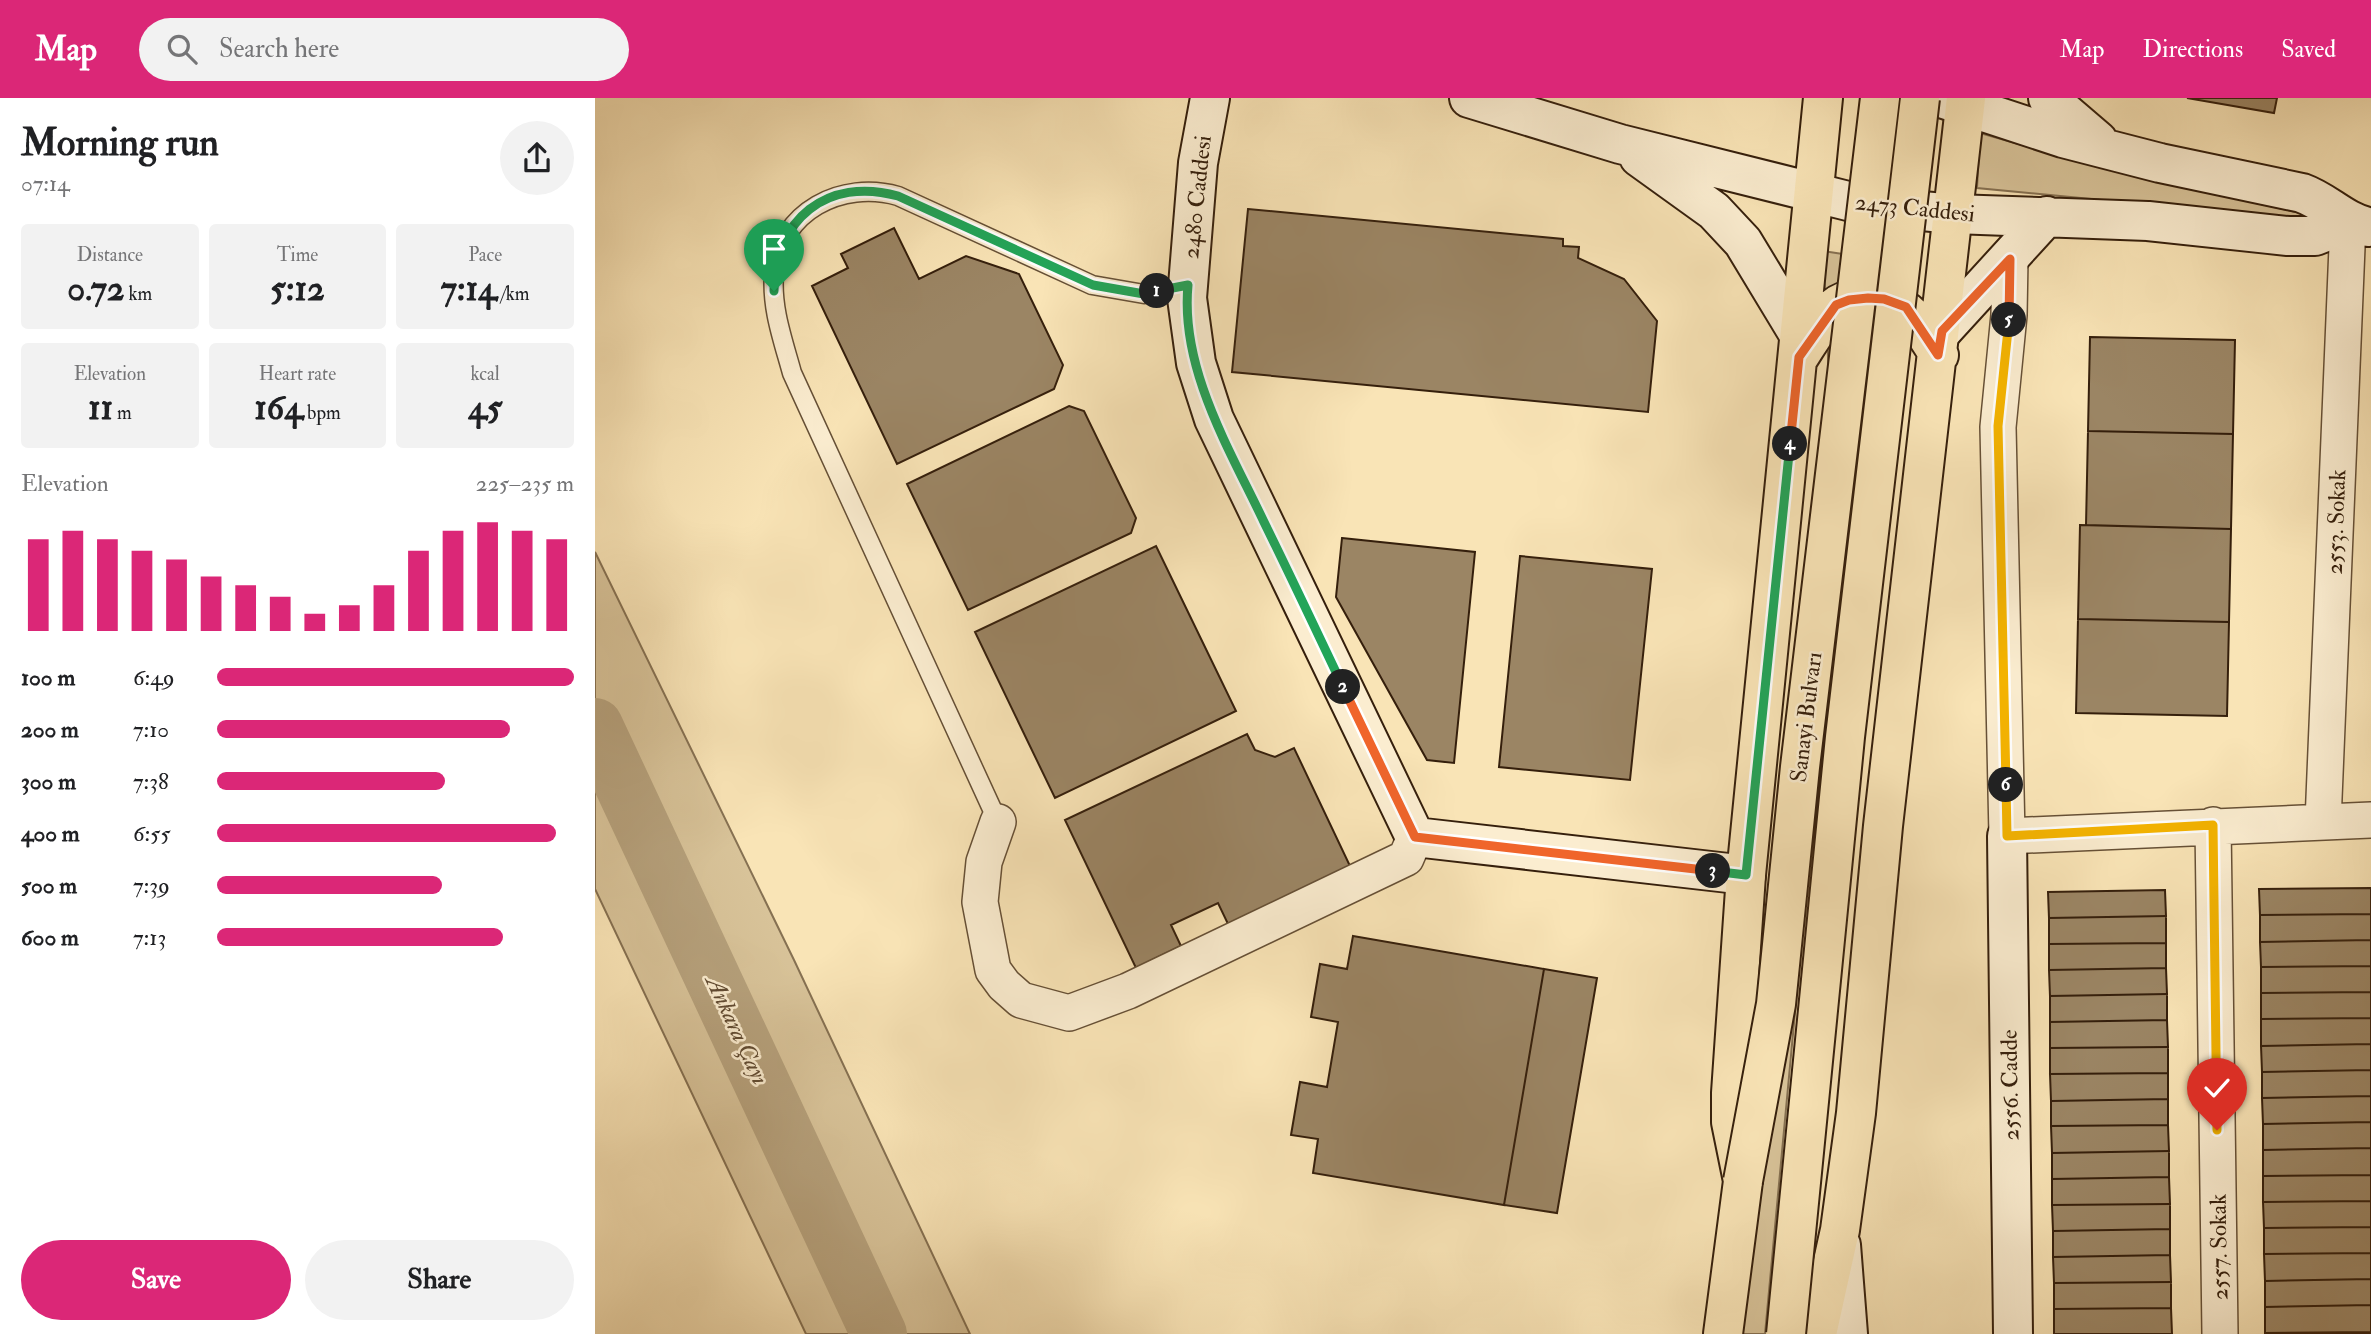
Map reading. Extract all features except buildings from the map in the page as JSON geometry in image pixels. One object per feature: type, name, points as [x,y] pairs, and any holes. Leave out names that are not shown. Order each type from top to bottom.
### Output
[{"type":"main road","points":[[1743,1181],[1731,1122],[1731,1093],[1746,875],[1823,98]]},
{"type":"main road","name":"Sanayi Bulvarı","points":[[1723,1334],[1743,1181],[1776,1004],[1800,767],[1880,98]]},
{"type":"main road","name":"Sanayi Bulvarı","points":[[1786,1334],[1846,724],[1920,98]]},
{"type":"main road","points":[[1817,1334],[1840,1230],[1856,1113],[1892,745],[1954,214],[1958,101]]},
{"type":"main road","points":[[1800,347],[1836,305],[1849,300],[1868,298],[1884,299],[1906,307],[1940,343]]},
{"type":"street","name":"2480 Caddesi","points":[[1210,98],[1198,163],[1187,298],[1196,363],[1214,419],[1415,837]]},
{"type":"street","name":"2473 Caddesi","points":[[1480,100],[1544,98]]},
{"type":"street","points":[[2048,98],[2108,150]]},
{"type":"street","name":"2473 Caddesi","points":[[1480,100],[1620,144],[1879,206],[1954,214],[2148,221],[2288,236],[2315,236],[2360,225]]},
{"type":"street","points":[[1958,101],[2108,150],[2302,193],[2319,199],[2360,225]]},
{"type":"street","points":[[1620,144],[1714,211],[1743,242],[1800,347]]},
{"type":"street","points":[[1940,343],[2047,216]]},
{"type":"street","name":"2553. Sokak","points":[[2323,821],[2360,225]]},
{"type":"street","points":[[2010,259],[2010,315],[1998,426],[2007,836],[2371,820]]},
{"type":"street","points":[[998,821],[984,862],[981,902],[993,970],[1021,1000],[1069,1013],[1128,991],[1406,858],[1415,837],[1746,875]]},
{"type":"street","name":"2557. Sokak","points":[[2213,825],[2220,1334]]},
{"type":"street","name":"2556. Cadde","points":[[2007,836],[2013,1334]]},
{"type":"street","points":[[1840,1230],[1848,1334]]},
{"type":"lane","points":[[998,821],[792,373],[776,316],[774,272],[778,253],[786,234],[814,206],[831,197],[866,190],[898,196],[1093,285],[1144,294],[1188,285]]},
{"type":"shaded area","points":[[1980,133],[2098,167],[2309,215],[2309,220],[1977,188]]},
{"type":"shaded area","points":[[1823,251],[1882,260],[1864,339],[1807,884],[1765,1334],[1740,1334],[1829,379]]},
{"type":"shaded area","points":[[595,552],[794,960],[970,1334],[806,1334],[595,889]]},
{"type":"waterway","name":"Ankara Çayı","points":[[595,726],[879,1334]]},
{"type":"route","points":[[774,291],[778,253],[786,234],[798,219],[831,197],[866,190],[898,196],[1093,285],[1144,294],[1188,285],[1187,298],[1196,363],[1214,419],[1415,837],[1746,875],[1799,357],[1836,305],[1849,300],[1868,298],[1884,299],[1906,307],[1938,355],[1942,331],[1976,291],[2010,259],[2010,315],[1998,426],[2007,836],[2213,825],[2217,1130]]}]
